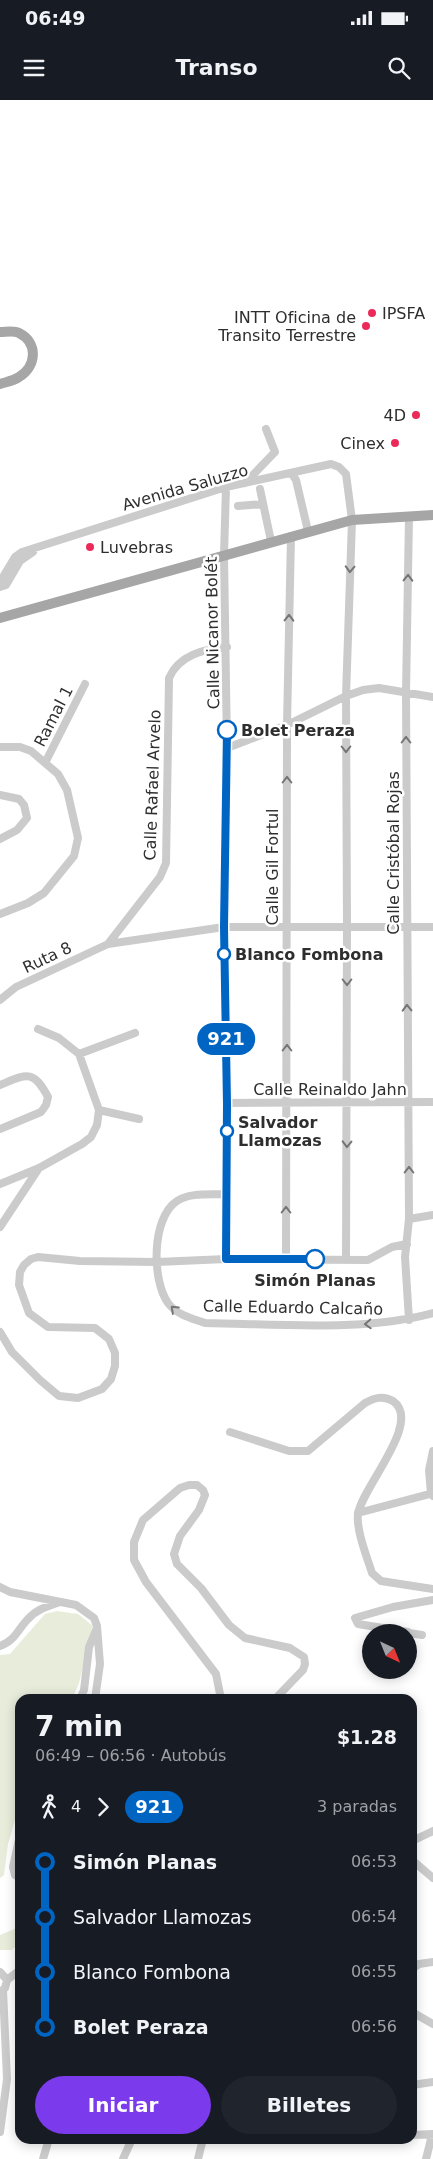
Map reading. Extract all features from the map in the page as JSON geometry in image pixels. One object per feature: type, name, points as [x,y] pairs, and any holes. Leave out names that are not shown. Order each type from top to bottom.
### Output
[{"type":"main road","points":[[0,332],[20,334],[28,340],[34,355],[31,364],[20,377],[0,384]]},
{"type":"main road","points":[[0,618],[352,520],[433,515]]},
{"type":"street","points":[[245,483],[275,452],[266,429]]},
{"type":"street","name":"Avenida Saluzzo","points":[[0,582],[15,557],[29,549],[226,487],[331,464],[339,467],[346,474],[352,520],[346,696],[346,1259]]},
{"type":"street","points":[[291,473],[296,480],[308,532]]},
{"type":"street","name":"Calle Nicanor Bolét","points":[[226,487],[224,555],[227,647],[224,927],[227,1104],[226,1259]]},
{"type":"street","points":[[260,489],[272,542]]},
{"type":"street","points":[[238,506],[264,504]]},
{"type":"street","name":"Calle Cristóbal Rojas","points":[[408,1320],[405,1257],[410,1219],[406,927],[406,693],[409,516]]},
{"type":"street","name":"Calle Gil Fortul","points":[[286,1259],[287,725],[291,536]]},
{"type":"street","points":[[0,587],[6,585],[20,561],[33,552]]},
{"type":"street","name":"Calle Rafael Arvelo","points":[[108,944],[160,877],[166,863],[169,678],[178,665],[193,654],[227,647]]},
{"type":"street","name":"Ramal 1","points":[[46,761],[85,684]]},
{"type":"street","points":[[227,748],[287,725],[362,690],[379,688],[433,697]]},
{"type":"street","points":[[0,746],[20,747],[31,751],[46,761],[64,782],[78,838],[74,856],[36,899],[0,914]]},
{"type":"street","points":[[0,795],[19,799],[24,805],[27,818],[17,830],[0,839]]},
{"type":"street","points":[[108,944],[224,927],[433,928]]},
{"type":"street","name":"Ruta 8","points":[[0,1000],[16,987],[108,944]]},
{"type":"street","points":[[0,1184],[39,1168],[91,1137],[97,1125],[99,1110],[79,1054],[59,1038],[38,1029]]},
{"type":"street","points":[[79,1054],[135,1033]]},
{"type":"street","points":[[0,1085],[24,1076],[31,1076],[40,1081],[48,1097],[46,1105],[41,1112],[0,1129]]},
{"type":"street","name":"Calle Reinaldo Jahn","points":[[227,1104],[433,1102]]},
{"type":"street","points":[[99,1110],[139,1119]]},
{"type":"street","points":[[0,1227],[39,1168]]},
{"type":"street","name":"Calle Eduardo Calcaño","points":[[226,1194],[188,1196],[177,1201],[166,1211],[160,1228],[157,1262],[161,1291],[169,1304],[180,1314],[205,1323],[368,1325],[408,1320],[433,1313]]},
{"type":"street","points":[[410,1219],[433,1216]]},
{"type":"street","points":[[0,1332],[12,1352],[59,1396],[69,1399],[87,1396],[102,1389],[110,1378],[115,1366],[115,1353],[109,1340],[95,1328],[48,1327],[30,1313],[24,1304],[18,1284],[20,1272],[31,1259],[38,1257],[80,1261],[157,1262],[226,1259],[368,1260],[396,1245],[407,1244]]},
{"type":"street","points":[[230,1432],[289,1452],[308,1451],[364,1403],[374,1398],[386,1398],[395,1402],[400,1410],[402,1420],[398,1437],[365,1495],[358,1513],[358,1523],[372,1573],[376,1578],[381,1581],[433,1589]]},
{"type":"street","points":[[358,1513],[432,1495],[429,1470],[433,1450]]},
{"type":"street","points":[[220,1694],[216,1674],[146,1582],[134,1560],[134,1542],[143,1520],[180,1488],[189,1485],[197,1485],[203,1490],[205,1495],[199,1510],[180,1536],[174,1554],[177,1564],[201,1588],[229,1625],[246,1638],[290,1648],[304,1658],[303,1670],[280,1694]]},
{"type":"street","points":[[0,1587],[10,1592],[76,1605],[94,1618],[97,1626],[100,1664],[96,1694]]},
{"type":"street","points":[[362,1625],[358,1624],[355,1618],[357,1616],[433,1600]]},
{"type":"street","points":[[0,1646],[14,1638],[26,1620],[33,1614],[44,1607],[62,1601]]},
{"type":"street","points":[[82,1694],[90,1647],[97,1626]]},
{"type":"street","points":[[418,1634],[422,1635]]},
{"type":"street","points":[[417,1839],[433,1831]]},
{"type":"street","points":[[15,1858],[13,1867],[15,1875]]},
{"type":"street","points":[[417,1864],[433,1878]]},
{"type":"street","points":[[417,1965],[433,1962]]},
{"type":"street","points":[[0,1972],[7,1980]]},
{"type":"street","points":[[0,2132],[7,2079],[1,1991],[7,1980],[15,1974]]},
{"type":"street","points":[[417,2015],[433,2024]]},
{"type":"street","points":[[417,2084],[433,2082]]},
{"type":"street","points":[[417,2135],[432,2135],[426,2159]]},
{"type":"street","points":[[43,2159],[48,2144]]},
{"type":"street","points":[[123,2159],[130,2144]]},
{"type":"street","points":[[198,2159],[202,2144]]},
{"type":"green space","points":[[57,1611],[78,1614],[93,1626],[79,1683],[74,1694],[15,1694],[15,1820],[8,1844],[4,1875],[0,1878],[0,1655],[10,1654],[45,1614]]},
{"type":"green space","points":[[15,1929],[15,1947],[12,1950],[0,1950],[0,1935]]},
{"type":"bus line","name":"921","points":[[227,730],[224,927],[227,1104],[226,1259],[315,1259]]},
{"type":"place","name":"IPSFA","points":[[372,313]]},
{"type":"place","name":"INTT Oficina de Transito Terrestre","points":[[366,326]]},
{"type":"place","name":"4D","points":[[416,415]]},
{"type":"place","name":"Cinex","points":[[395,443]]},
{"type":"place","name":"Luvebras","points":[[90,547]]},
{"type":"place","name":"Bolet Peraza","points":[[227,730]]},
{"type":"place","name":"Blanco Fombona","points":[[224,954]]},
{"type":"place","name":"Salvador Llamozas","points":[[227,1131]]},
{"type":"place","name":"Simón Planas","points":[[315,1259]]}]
